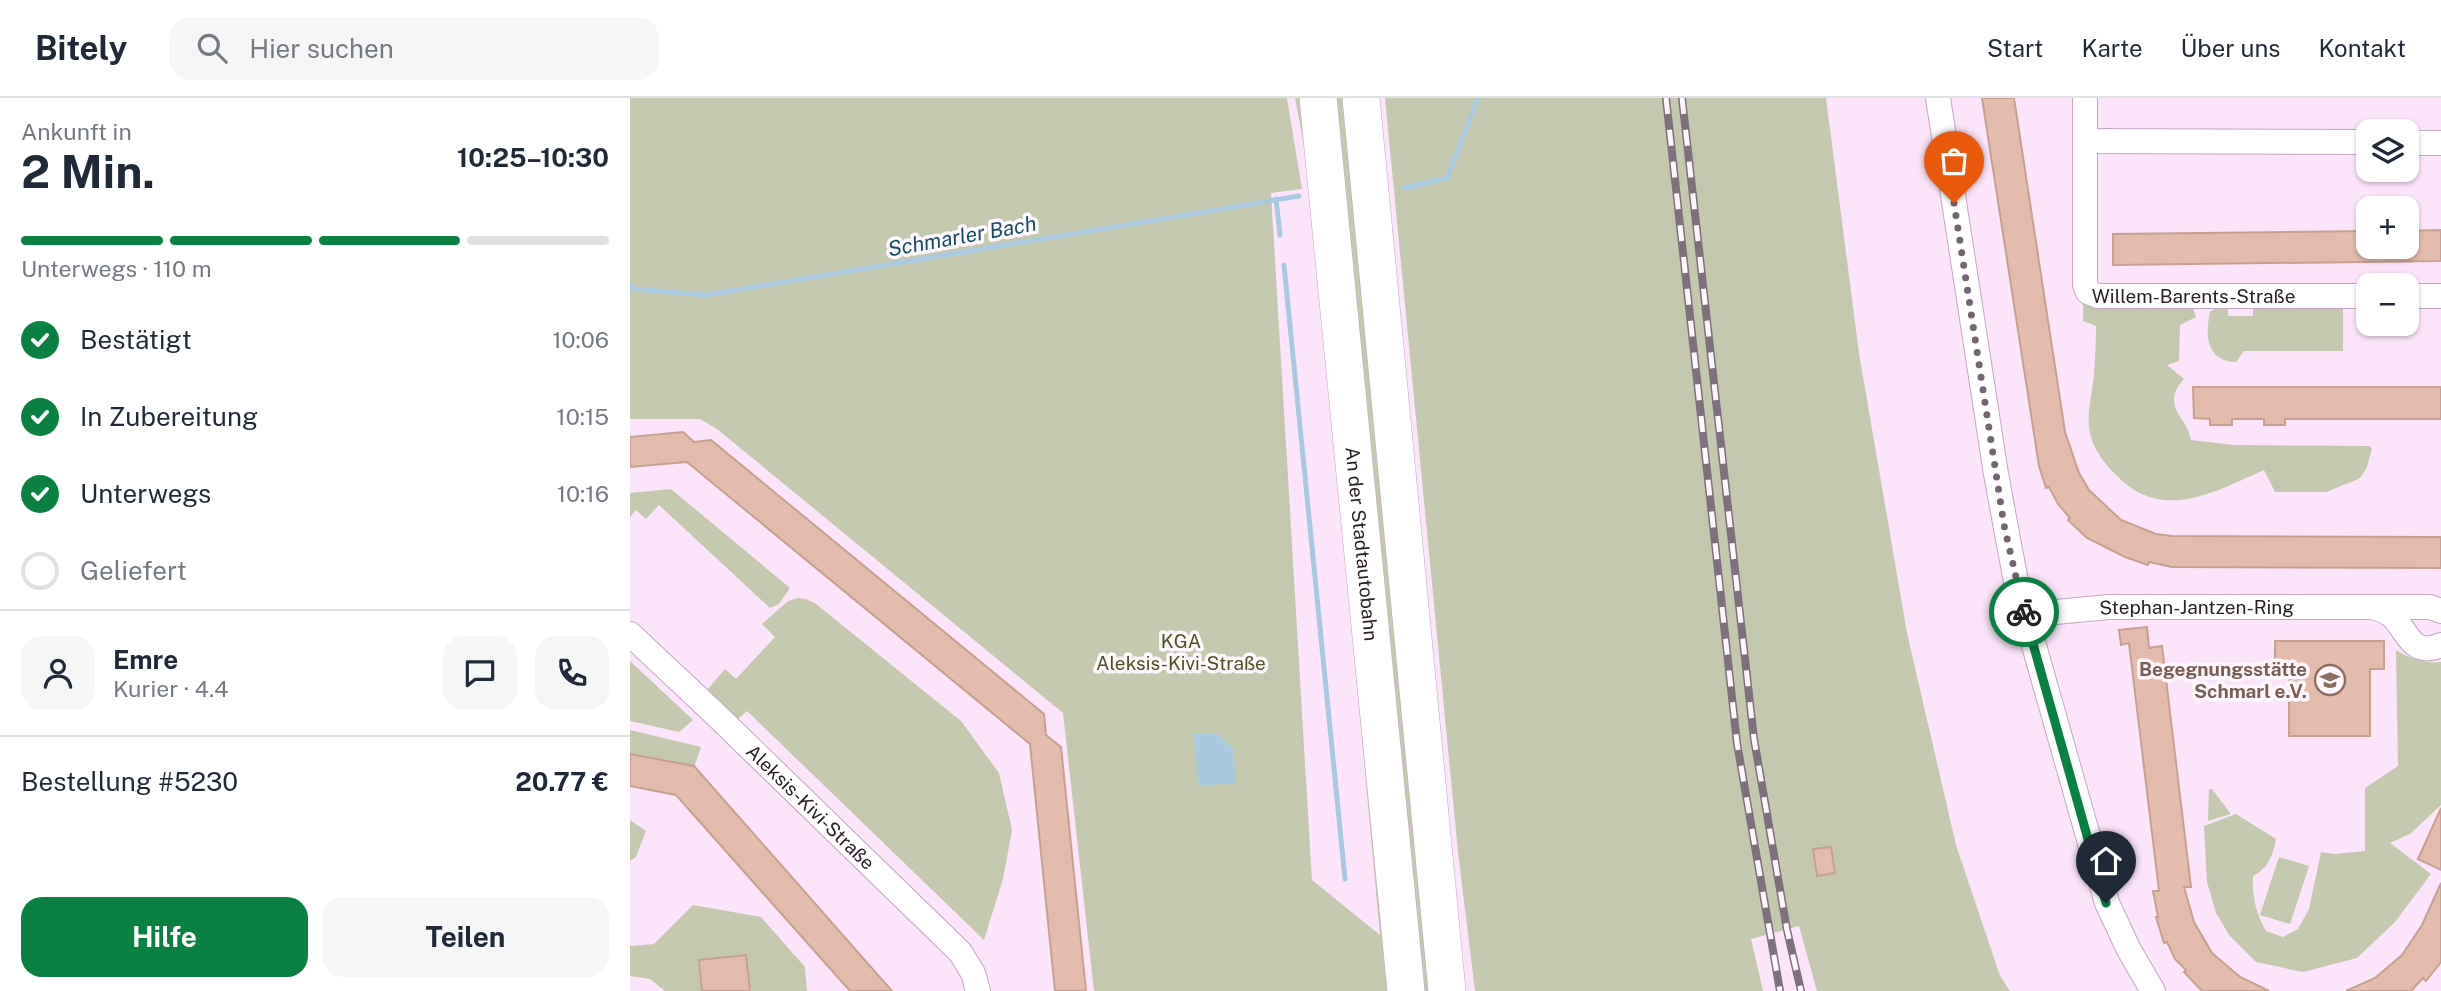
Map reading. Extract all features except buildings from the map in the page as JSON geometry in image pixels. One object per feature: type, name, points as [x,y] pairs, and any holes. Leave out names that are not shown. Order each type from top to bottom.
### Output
[{"type":"highway","name":"An der Stadtautobahn","points":[[1318,98],[1406,991]]},
{"type":"highway","points":[[1361,98],[1447,991]]},
{"type":"street","points":[[1938,98],[2004,525],[2024,615],[2106,903],[2153,991]]},
{"type":"street","name":"Willem-Barents-Straße","points":[[2085,98],[2085,285],[2088,292],[2098,296],[2356,296]]},
{"type":"street","points":[[2085,141],[2356,142]]},
{"type":"street","points":[[2419,143],[2441,143]]},
{"type":"street","points":[[2419,296],[2441,296]]},
{"type":"street","name":"Stephan-Jantzen-Ring","points":[[2024,615],[2109,607],[2430,607],[2441,611]]},
{"type":"street","points":[[2371,607],[2390,614],[2411,642],[2428,648],[2441,645]]},
{"type":"street","name":"Aleksis-Kivi-Straße","points":[[630,634],[960,952],[973,973],[978,991]]},
{"type":"green space","name":"KGA Aleksis-Kivi-Straße","points":[[630,98],[1287,98],[1302,189],[1271,193],[1312,880],[1380,935],[1310,176],[1295,98],[1302,98],[1395,991],[1094,991],[1063,713],[717,429],[700,419],[630,419]]},
{"type":"green space","points":[[1334,98],[1345,98],[1431,991],[1420,991]]},
{"type":"green space","points":[[1385,98],[1826,98],[1859,353],[1907,633],[1956,845],[2000,976],[2010,991],[1817,991],[1799,926],[1751,939],[1763,991],[1475,991],[1458,852]]},
{"type":"green space","points":[[2083,298],[2184,298],[2193,308],[2196,317],[2180,325],[2179,361],[2167,365],[2184,379],[2177,389],[2174,405],[2191,440],[2234,445],[2369,446],[2372,448],[2361,477],[2326,492],[2275,492],[2264,470],[2226,487],[2188,499],[2151,498],[2134,489],[2104,461],[2090,434],[2089,412],[2096,326],[2083,321]]},
{"type":"green space","points":[[2228,301],[2228,316],[2253,316],[2253,302],[2343,302],[2343,351],[2244,351],[2236,362],[2226,361],[2213,352],[2208,329],[2210,312]]},
{"type":"green space","points":[[671,489],[790,588],[779,604],[770,608],[659,505],[646,519],[636,510],[630,517],[630,493]]},
{"type":"green space","points":[[798,598],[816,604],[961,721],[999,773],[1012,830],[1003,879],[984,940],[747,711],[737,720],[707,690],[725,669],[736,679],[775,637],[762,624],[788,601]]},
{"type":"green space","points":[[2396,650],[2417,660],[2441,662],[2441,805],[2410,834],[2390,843],[2431,874],[2395,922],[2357,958],[2303,972],[2256,962],[2229,935],[2216,913],[2207,882],[2204,826],[2236,814],[2276,839],[2269,861],[2253,876],[2255,905],[2266,931],[2283,937],[2298,929],[2309,909],[2321,852],[2335,854],[2365,851],[2365,788],[2398,766]]},
{"type":"green space","points":[[630,661],[693,720],[679,732],[630,721]]},
{"type":"green space","points":[[630,730],[701,747],[694,767],[630,754]]},
{"type":"green space","points":[[2209,789],[2212,789],[2231,814],[2208,821]]},
{"type":"green space","points":[[630,820],[646,831],[636,857],[630,861]]},
{"type":"green space","points":[[2279,857],[2309,866],[2290,924],[2260,915]]},
{"type":"green space","points":[[693,905],[761,917],[805,967],[807,991],[750,991],[746,955],[699,960],[702,991],[665,991],[650,979],[630,976],[630,946],[654,944]]},
{"type":"water","points":[[1217,733],[1233,749],[1236,783],[1198,786],[1194,734]]},
{"type":"waterway","name":"Schmarler Bach","points":[[1404,188],[1447,178],[1478,98]]},
{"type":"waterway","name":"Schmarler Bach","points":[[630,286],[636,289],[705,295],[1299,196]]},
{"type":"waterway","points":[[1276,199],[1280,235]]},
{"type":"waterway","points":[[1284,265],[1345,879]]},
{"type":"railway","points":[[1666,98],[1737,743],[1780,991]]},
{"type":"railway","points":[[1682,98],[1754,739],[1787,930],[1801,991]]},
{"type":"way so far","points":[[1954,203],[2004,525],[2024,612]]},
{"type":"place","name":"Begegnungsstätte Schmarl e.V.","points":[[2330,680]]},
{"type":"route","points":[[2024,612],[2106,903]]}]
